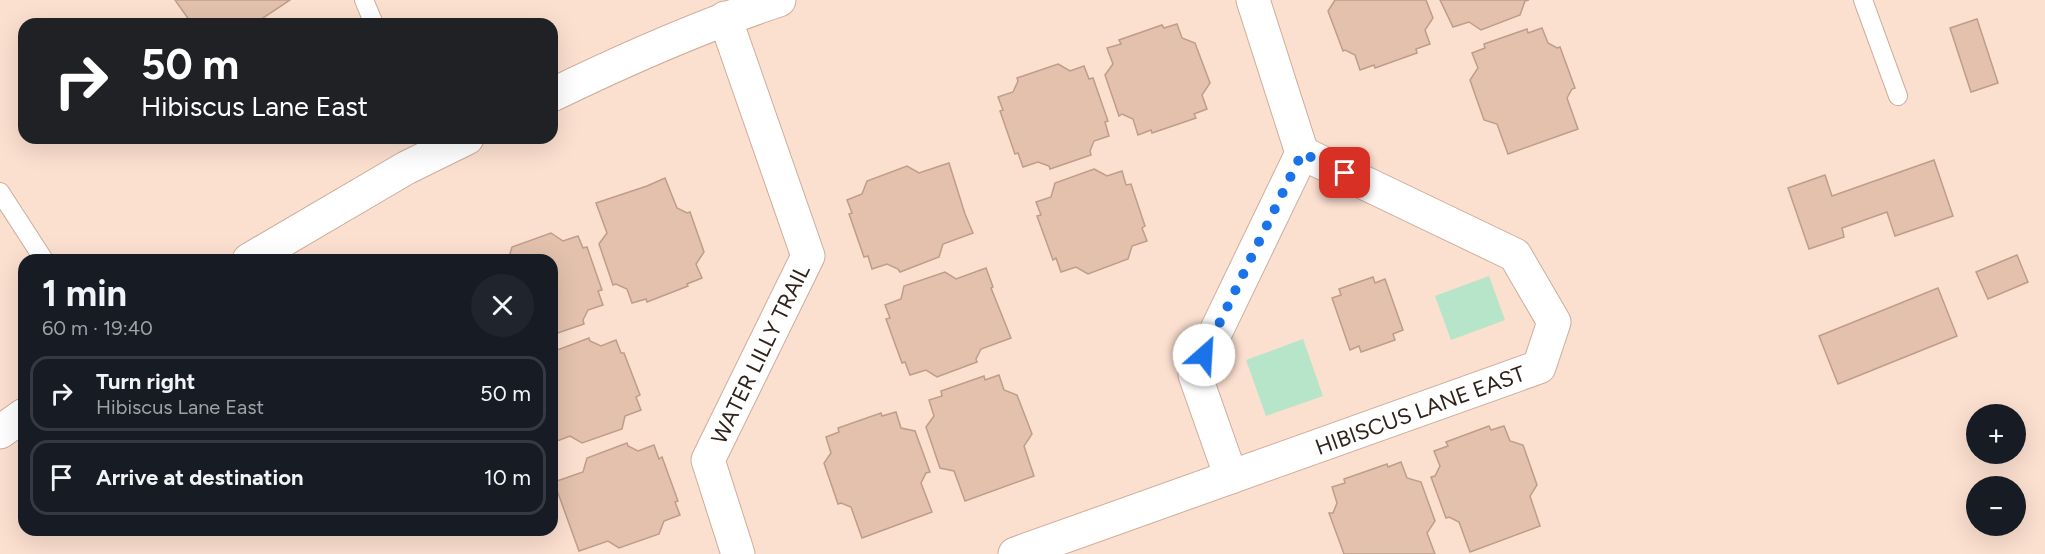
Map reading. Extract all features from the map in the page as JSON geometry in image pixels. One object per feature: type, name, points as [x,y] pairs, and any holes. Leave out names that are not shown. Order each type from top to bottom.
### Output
[{"type":"street","points":[[558,93],[722,9],[779,0]]},
{"type":"street","points":[[1015,554],[1231,477],[1195,375],[1302,153],[1253,0]]},
{"type":"street","name":"WATER LILLY TRAIL","points":[[722,9],[808,256],[708,460],[738,554]]},
{"type":"street","points":[[259,254],[443,144]]},
{"type":"street","name":"HIBISCUS LANE EAST","points":[[1231,477],[1539,367],[1554,322],[1515,255],[1302,153]]},
{"type":"street","points":[[0,432],[18,419]]},
{"type":"lane","points":[[364,0],[372,18]]},
{"type":"lane","points":[[1863,0],[1898,96]]},
{"type":"lane","points":[[0,192],[40,254]]},
{"type":"green space","points":[[1489,276],[1505,320],[1451,340],[1435,296]]},
{"type":"green space","points":[[1303,339],[1323,396],[1266,416],[1246,360]]},
{"type":"building","points":[[175,0],[290,0],[263,18],[188,18]]},
{"type":"building","points":[[1335,0],[1426,0],[1433,18],[1425,30],[1430,44],[1416,49],[1417,53],[1375,68],[1374,65],[1360,70],[1355,55],[1343,51],[1328,11]]},
{"type":"building","points":[[1440,0],[1529,0],[1525,1],[1520,15],[1481,30],[1469,22],[1453,27]]},
{"type":"building","points":[[1977,19],[1998,83],[1971,92],[1950,28]]},
{"type":"building","points":[[1177,24],[1182,38],[1195,43],[1210,83],[1202,95],[1207,109],[1194,114],[1196,118],[1152,133],[1151,130],[1138,135],[1133,119],[1122,114],[1119,116],[1105,75],[1113,64],[1107,48],[1121,44],[1119,40],[1162,25],[1164,28]]},
{"type":"building","points":[[1542,28],[1548,43],[1557,48],[1560,47],[1575,88],[1567,98],[1578,129],[1508,154],[1497,124],[1484,120],[1470,80],[1478,68],[1472,53],[1485,48],[1484,44],[1527,29],[1528,33]]},
{"type":"building","points":[[1058,64],[1070,71],[1084,66],[1089,79],[1093,78],[1108,121],[1105,122],[1109,136],[1094,141],[1090,151],[1091,155],[1050,169],[1049,166],[1038,162],[1023,167],[1018,153],[1015,154],[1000,111],[1003,110],[998,97],[1013,92],[1017,78]]},
{"type":"building","points":[[1934,160],[1953,216],[1895,236],[1887,212],[1842,228],[1844,237],[1809,249],[1788,188],[1825,175],[1832,196]]},
{"type":"building","points":[[949,163],[973,233],[943,244],[939,257],[900,272],[887,264],[872,269],[868,256],[864,257],[849,214],[852,213],[847,200],[862,194],[867,181],[907,166],[919,173]]},
{"type":"building","points":[[1094,169],[1107,176],[1122,171],[1126,185],[1131,184],[1145,226],[1142,228],[1147,241],[1132,246],[1128,259],[1088,274],[1076,267],[1061,272],[1056,258],[1053,260],[1037,216],[1041,215],[1036,202],[1051,197],[1055,183]]},
{"type":"building","points":[[665,178],[677,208],[687,213],[690,212],[704,252],[696,264],[702,278],[647,302],[646,299],[632,303],[627,289],[613,285],[599,244],[607,233],[596,203]]},
{"type":"building","points":[[551,233],[563,241],[578,236],[583,248],[587,247],[602,290],[598,291],[603,305],[588,310],[583,320],[584,324],[558,333],[558,254],[510,254],[512,247]]},
{"type":"building","points":[[2017,255],[2028,282],[1988,299],[1976,272]]},
{"type":"building","points":[[986,268],[993,287],[991,288],[1011,338],[981,349],[976,359],[977,362],[937,377],[926,370],[910,375],[905,362],[902,363],[886,319],[890,318],[885,305],[901,299],[904,286],[945,272],[956,279]]},
{"type":"building","points":[[1373,277],[1375,283],[1385,279],[1403,330],[1393,334],[1395,340],[1361,352],[1359,346],[1350,350],[1332,298],[1341,295],[1339,289]]},
{"type":"building","points":[[1938,288],[1957,336],[1838,384],[1819,336]]},
{"type":"building","points":[[589,338],[590,341],[601,346],[616,340],[621,353],[624,353],[640,395],[636,397],[641,410],[625,416],[622,429],[582,443],[570,436],[558,441],[558,350]]},
{"type":"building","points":[[999,375],[1004,390],[1017,395],[1032,434],[1024,446],[1034,476],[965,501],[954,471],[940,468],[926,427],[934,416],[929,400],[942,396],[941,391],[984,376],[985,380]]},
{"type":"building","points":[[896,412],[901,428],[915,431],[930,472],[926,473],[921,483],[932,512],[862,538],[851,507],[838,504],[824,463],[831,453],[826,437],[839,432],[838,428],[881,413],[882,416]]},
{"type":"building","points":[[1489,426],[1491,430],[1504,426],[1510,441],[1523,445],[1537,485],[1530,496],[1540,526],[1470,552],[1459,522],[1449,517],[1446,518],[1431,477],[1435,476],[1440,466],[1434,451],[1448,446],[1446,442]]},
{"type":"building","points":[[627,443],[628,446],[638,451],[654,445],[659,459],[662,457],[678,501],[675,502],[680,515],[664,521],[659,534],[619,548],[608,541],[579,551],[558,493],[558,481],[583,472],[587,458]]},
{"type":"building","points":[[1401,462],[1407,478],[1421,482],[1435,521],[1427,533],[1435,554],[1344,554],[1329,513],[1333,513],[1337,503],[1332,487],[1345,483],[1344,479],[1387,464],[1388,467]]},
{"type":"route","points":[[1204,355],[1302,153],[1345,173]]}]
